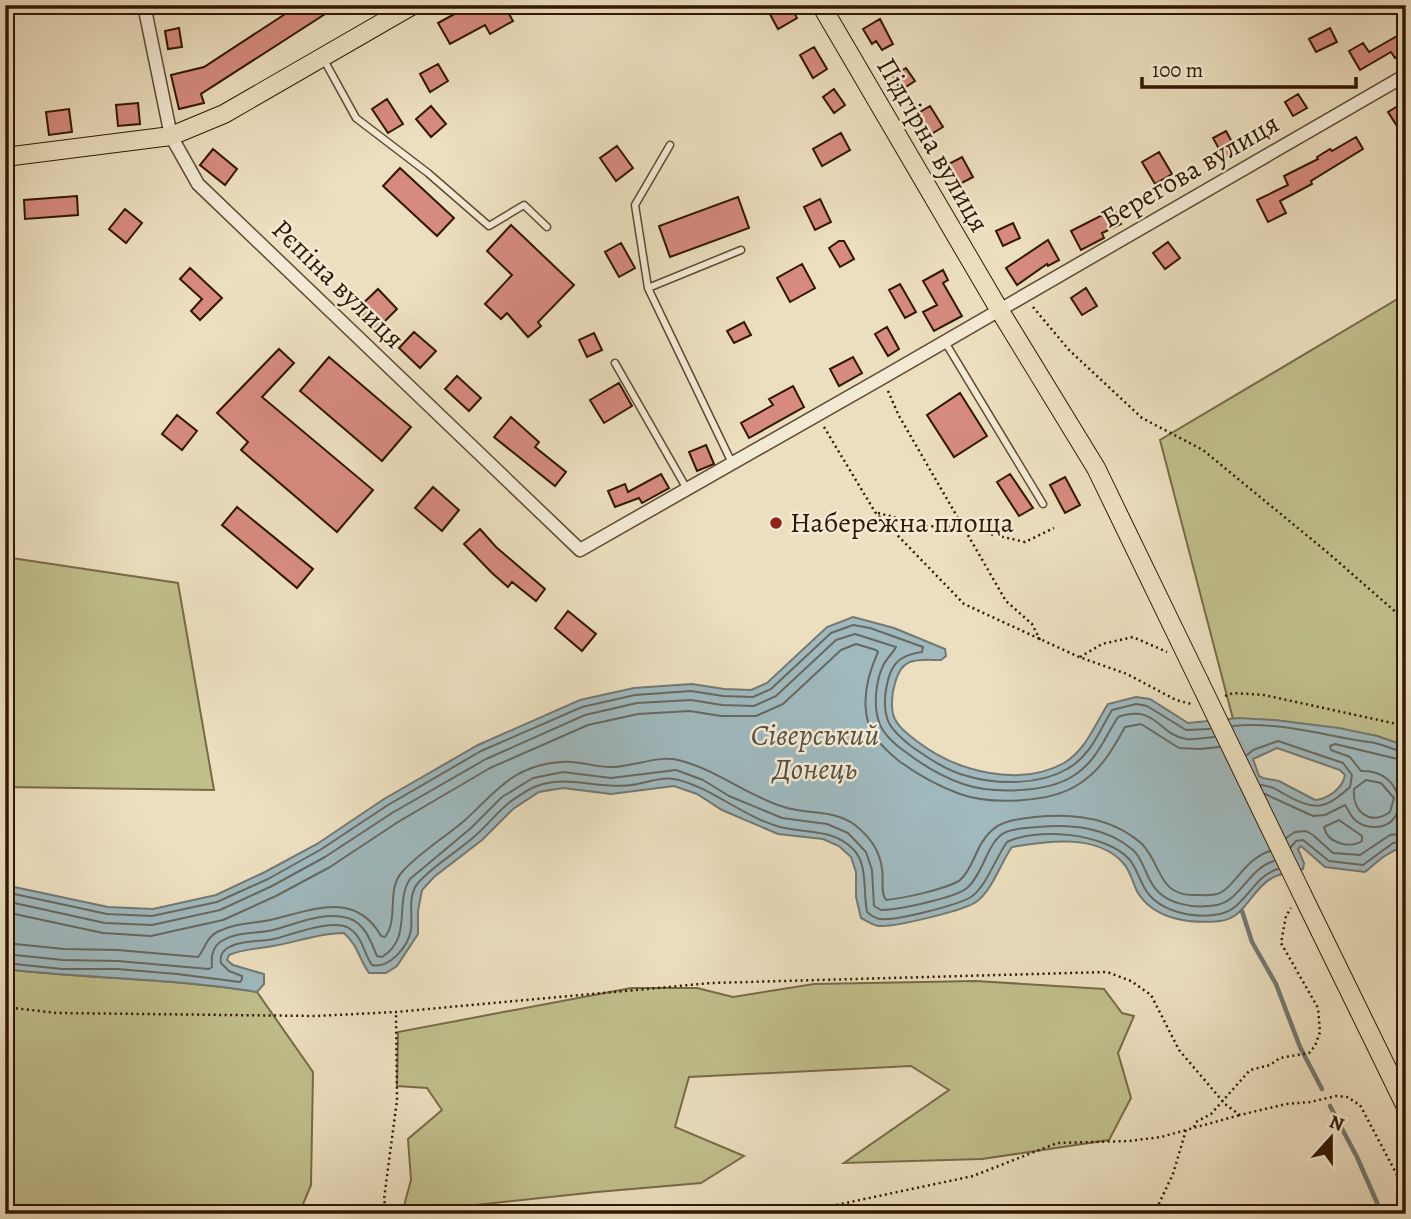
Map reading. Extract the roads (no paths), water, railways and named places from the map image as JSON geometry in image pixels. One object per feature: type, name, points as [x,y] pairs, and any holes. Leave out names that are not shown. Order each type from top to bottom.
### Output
[{"type":"main road","points":[[5,157],[171,136],[224,114],[412,5]]},
{"type":"main road","name":"Підгірна вулиця","points":[[821,5],[1096,468],[1406,1107]]},
{"type":"street","name":"Рєпіна вулиця","points":[[144,5],[171,136],[198,184],[580,550],[687,489]]},
{"type":"street","name":"Берегова вулиця","points":[[1000,310],[1406,75]]},
{"type":"street","points":[[687,489],[1000,310]]},
{"type":"lane","points":[[323,58],[356,118],[428,173],[489,226],[524,205],[547,227]]},
{"type":"lane","points":[[670,145],[635,205],[649,288],[732,463]]},
{"type":"lane","points":[[649,288],[741,250]]},
{"type":"lane","points":[[945,342],[1043,505]]},
{"type":"lane","points":[[615,363],[687,489]]},
{"type":"water","name":"Сіверський Донець","points":[[853,617],[894,628],[945,649],[946,656],[941,660],[912,661],[902,668],[893,691],[893,714],[903,730],[933,752],[969,768],[988,773],[1028,774],[1064,763],[1084,744],[1108,704],[1136,697],[1150,699],[1188,723],[1239,718],[1274,720],[1339,728],[1377,736],[1406,746],[1406,848],[1397,849],[1383,857],[1365,872],[1325,867],[1301,846],[1298,849],[1304,863],[1303,869],[1272,878],[1229,919],[1197,922],[1164,915],[1154,909],[1138,893],[1124,864],[1100,847],[1086,843],[1056,842],[1012,847],[992,884],[976,902],[930,917],[880,926],[861,918],[856,897],[856,872],[851,857],[839,846],[823,839],[778,834],[722,810],[697,794],[674,786],[611,794],[563,788],[539,792],[513,809],[482,840],[434,877],[422,890],[418,934],[397,966],[386,973],[369,973],[353,943],[344,933],[317,936],[229,955],[227,960],[233,965],[264,974],[264,984],[257,992],[194,984],[5,969],[5,885],[108,907],[153,909],[216,895],[317,844],[384,799],[478,745],[580,700],[634,688],[692,684],[751,690],[767,683],[827,627]],"holes":[[[1277,748],[1340,770],[1345,775],[1338,788],[1315,800],[1279,781],[1259,776],[1253,759]]]},
{"type":"waterway","points":[[1242,911],[1252,942],[1276,984],[1300,1047],[1322,1089]]},
{"type":"waterway","points":[[1330,1106],[1357,1157],[1382,1214]]},
{"type":"place","name":"Набережна площа","points":[[776,523]]}]
